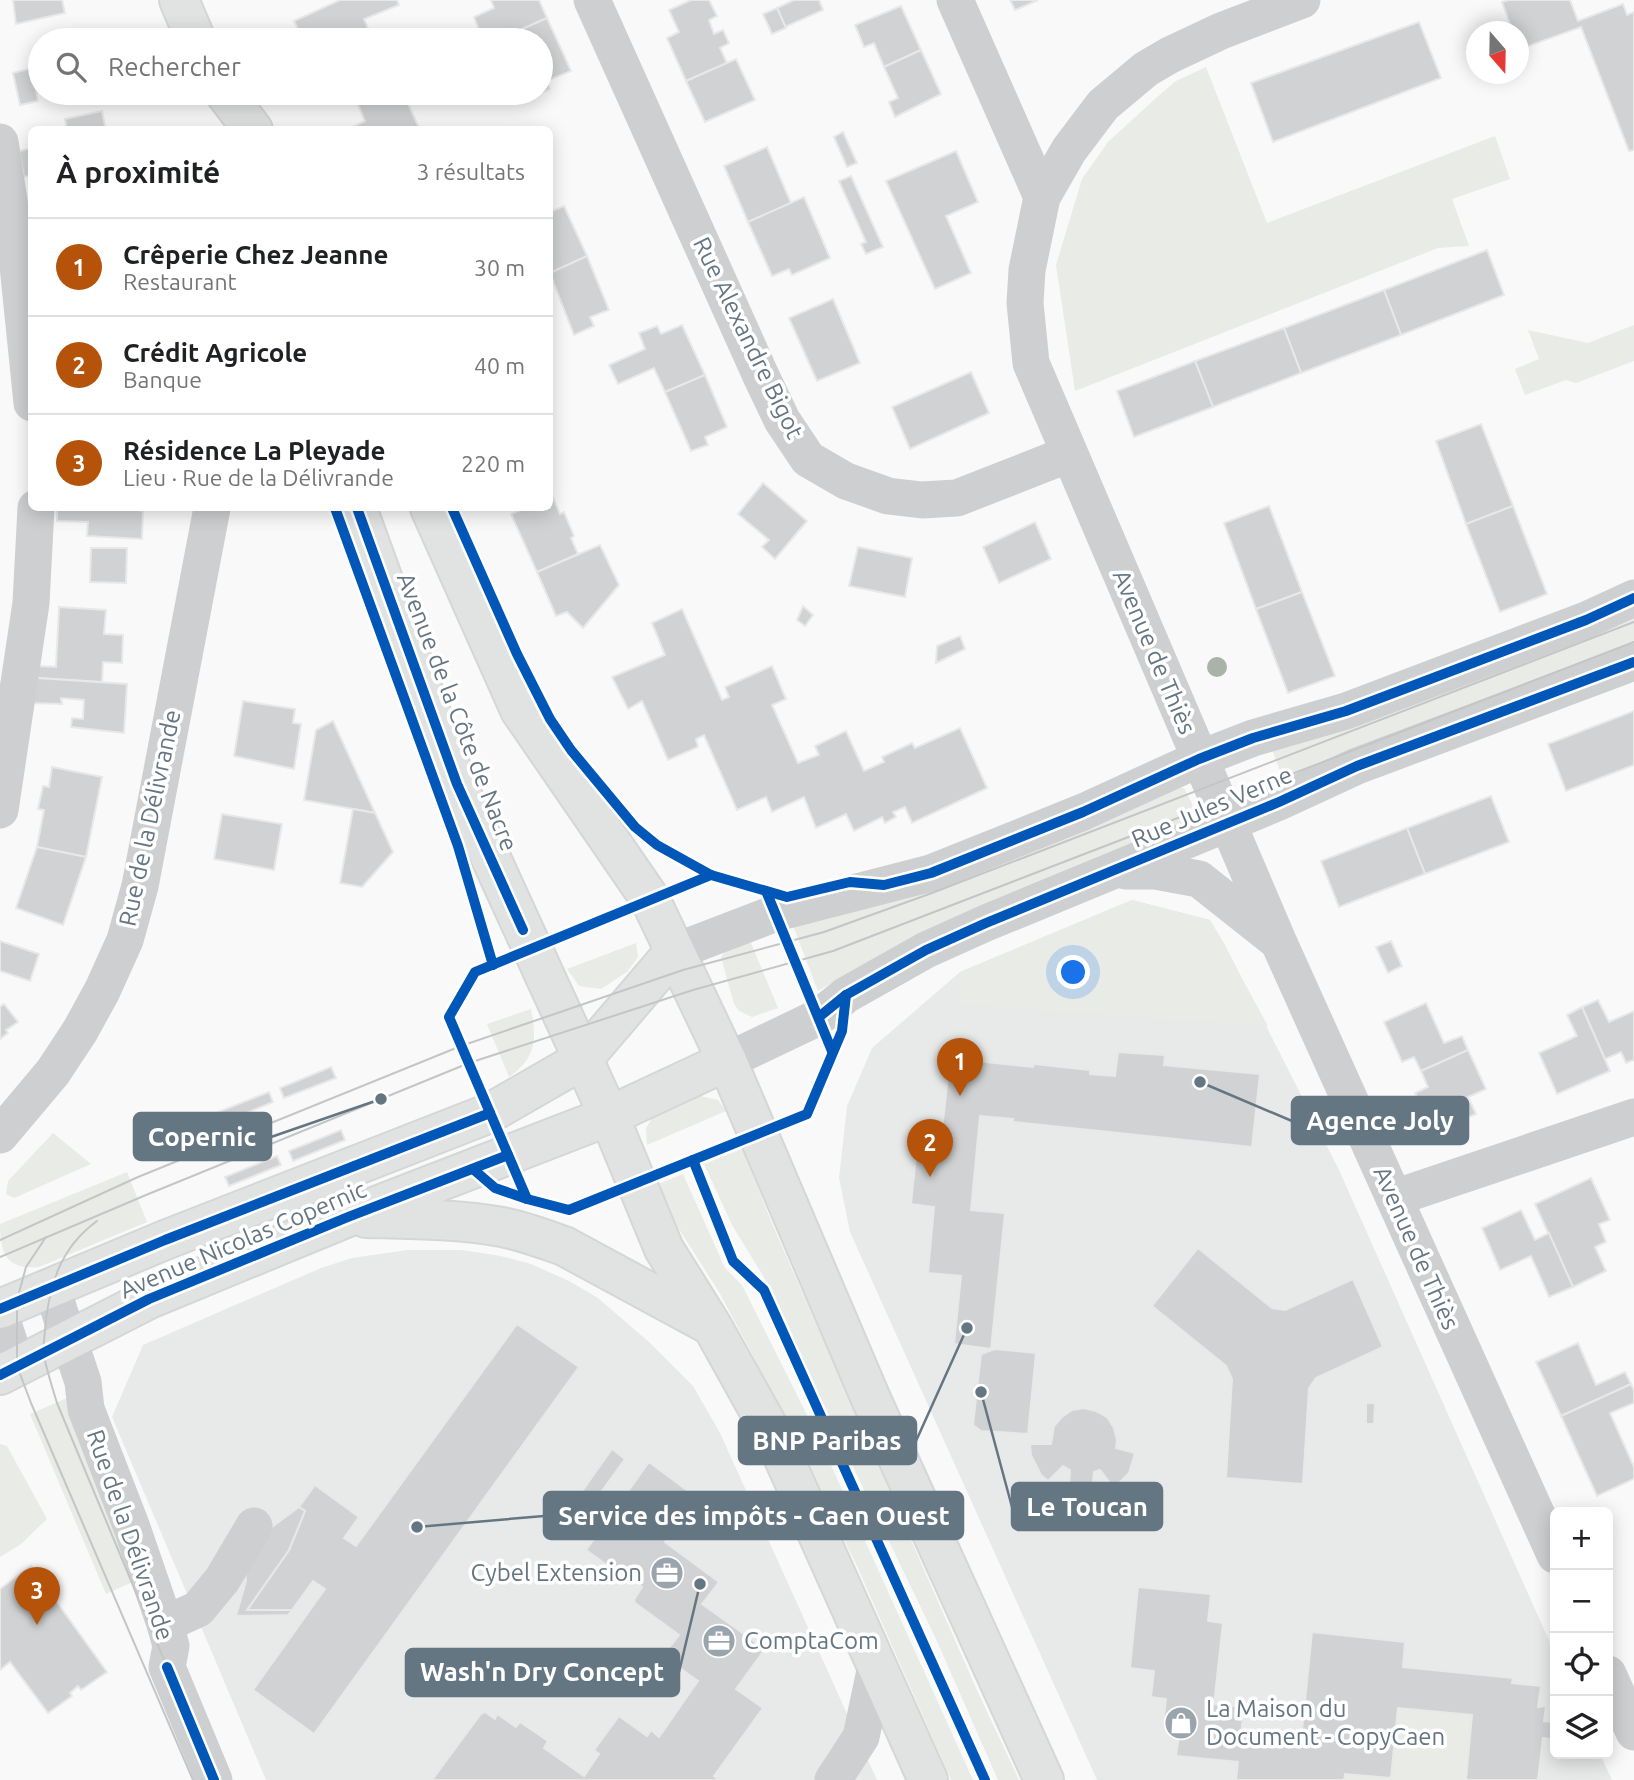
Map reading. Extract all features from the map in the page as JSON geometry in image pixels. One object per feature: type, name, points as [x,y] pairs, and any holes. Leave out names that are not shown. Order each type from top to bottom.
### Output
[{"type":"main road","points":[[179,0],[190,28]]},
{"type":"main road","points":[[217,105],[222,126]]},
{"type":"main road","points":[[234,105],[250,126]]},
{"type":"main road","name":"Avenue de la Côte de Nacre","points":[[358,511],[457,784],[609,1116],[664,1249],[712,1326],[776,1441],[928,1780]]},
{"type":"main road","name":"Avenue de la Côte de Nacre","points":[[431,511],[520,710],[650,899],[727,1061],[866,1387],[1044,1780]]},
{"type":"main road","name":"Avenue Nicolas Copernic","points":[[0,1309],[51,1286],[490,1113],[582,1060],[674,952]]},
{"type":"main road","name":"Avenue Nicolas Copernic","points":[[9,1371],[149,1299],[348,1217],[609,1116],[727,1061]]},
{"type":"main road","points":[[348,1217],[424,1219],[502,1227],[538,1237],[564,1246],[712,1326]]},
{"type":"street","name":"Rue Alexandre Bigot","points":[[593,0],[761,376],[782,419],[808,459],[866,489],[888,496],[922,500],[957,498],[1069,454]]},
{"type":"street","points":[[954,0],[1042,197]]},
{"type":"street","name":"Avenue de Thiès","points":[[1302,0],[1212,35],[1146,69],[1103,105],[1069,150],[1042,197],[1027,270],[1025,303],[1031,363],[1279,943],[1550,1544]]},
{"type":"street","points":[[0,142],[16,246],[28,364]]},
{"type":"street","points":[[0,810],[5,734],[31,603],[36,511]]},
{"type":"street","name":"Rue de la Délivrande","points":[[0,1135],[53,1072],[80,1031],[125,940],[140,886],[211,511]]},
{"type":"street","name":"Rue Jules Verne","points":[[884,885],[932,873],[1083,812],[1199,759],[1253,738],[1346,711],[1586,620],[1634,598]]},
{"type":"street","name":"Rue Jules Verne","points":[[727,1061],[819,1017],[846,995],[926,950],[1227,824],[1357,766],[1634,662]]},
{"type":"street","name":"Rue Jules Verne","points":[[1114,871],[1155,871],[1199,879],[1279,943]]},
{"type":"street","name":"Avenue Nicolas Copernic","points":[[674,952],[776,913],[884,885]]},
{"type":"street","points":[[1394,1198],[1634,1117]]},
{"type":"street","name":"Rue de la Délivrande","points":[[51,1286],[83,1382],[86,1409],[132,1528],[165,1624],[171,1646],[167,1667],[214,1780]]},
{"type":"street","points":[[0,1314],[9,1371]]},
{"type":"street","points":[[165,1624],[198,1609],[222,1580],[254,1526]]},
{"type":"street","points":[[836,1778],[862,1737],[876,1666]]},
{"type":"street","points":[[1613,1683],[1631,1717]]},
{"type":"shaded area","points":[[1206,67],[1267,223],[1495,136],[1510,179],[1452,199],[1469,246],[1438,248],[1075,391],[1056,265],[1082,179],[1108,142],[1156,98],[1176,81]]},
{"type":"shaded area","points":[[1634,325],[1634,361],[1576,383],[1566,380],[1525,395],[1515,369],[1539,359],[1528,330],[1588,343]]},
{"type":"shaded area","points":[[1634,604],[1634,654],[1287,790],[1269,741]]},
{"type":"shaded area","points":[[1170,787],[1184,788],[1192,803],[1194,819],[955,919],[908,941],[818,991],[792,923]]},
{"type":"shaded area","points":[[1132,900],[1210,920],[1339,1170],[1550,1643],[1550,1759],[1602,1759],[1612,1780],[1097,1780],[850,1232],[839,1178],[847,1106],[872,1048],[960,972]]},
{"type":"shaded area","points":[[1132,900],[1210,920],[1268,1026],[958,1004],[960,972]]},
{"type":"shaded area","points":[[749,938],[778,1008],[752,1017],[739,1011],[734,1004],[721,957],[729,946]]},
{"type":"shaded area","points":[[636,943],[638,957],[627,972],[601,989],[579,986],[567,969]]},
{"type":"shaded area","points":[[531,1009],[534,1030],[532,1048],[525,1063],[509,1077],[487,1024]]},
{"type":"shaded area","points":[[700,1096],[718,1100],[726,1111],[647,1145],[646,1128],[654,1115]]},
{"type":"shaded area","points":[[53,1133],[91,1164],[14,1198],[6,1194],[8,1181]]},
{"type":"shaded area","points":[[742,1149],[774,1228],[1019,1780],[998,1780],[936,1639],[768,1284],[732,1225],[704,1164]]},
{"type":"shaded area","points":[[127,1172],[147,1222],[39,1267],[19,1266],[7,1258],[1,1243],[0,1224]]},
{"type":"shaded area","points":[[683,1174],[725,1268],[742,1285],[821,1443],[973,1780],[951,1780],[857,1566],[751,1352],[719,1292],[677,1226],[659,1184]]},
{"type":"shaded area","points":[[407,1250],[462,1250],[501,1256],[531,1264],[571,1282],[598,1298],[649,1342],[693,1386],[720,1433],[877,1780],[266,1780],[112,1417],[143,1345],[321,1268],[352,1258]]},
{"type":"shaded area","points":[[74,1395],[135,1581],[106,1594],[30,1414]]},
{"type":"shaded area","points":[[0,1444],[7,1446],[47,1519],[21,1544],[0,1557]]},
{"type":"shaded area","points":[[1398,1708],[1472,1715],[1466,1780],[1344,1780],[1345,1774],[1390,1777]]},
{"type":"building","points":[[13,0],[62,0],[65,13],[16,24]]},
{"type":"building","points":[[340,0],[397,0],[399,5],[364,19],[368,28],[297,28],[294,21]]},
{"type":"building","points":[[491,0],[539,0],[547,18],[524,28],[478,28],[474,17],[494,8]]},
{"type":"building","points":[[691,0],[709,0],[717,16],[709,20],[714,34],[723,30],[729,43],[720,48],[727,63],[686,81],[667,38],[679,32],[669,10]]},
{"type":"building","points":[[794,0],[819,0],[823,10],[785,27],[777,8]]},
{"type":"building","points":[[1010,0],[1038,0],[1015,10]]},
{"type":"building","points":[[1570,0],[1578,21],[1623,4],[1627,15],[1634,12],[1634,150],[1629,151],[1581,27],[1529,46],[1529,21],[1509,21],[1502,2]]},
{"type":"building","points":[[901,6],[921,50],[884,67],[874,43],[864,47],[855,25]]},
{"type":"building","points":[[777,8],[786,28],[772,34],[763,14]]},
{"type":"building","points":[[547,18],[552,28],[525,28]]},
{"type":"building","points":[[1419,22],[1441,78],[1273,142],[1251,83]]},
{"type":"building","points":[[553,31],[571,71],[553,78]]},
{"type":"building","points":[[921,50],[941,94],[895,117],[889,102],[898,98],[884,67]]},
{"type":"building","points":[[736,59],[755,100],[705,122],[686,81]]},
{"type":"building","points":[[28,69],[28,103],[20,105],[13,73]]},
{"type":"building","points":[[358,105],[409,105],[418,126],[355,126],[365,121]]},
{"type":"building","points":[[102,111],[105,126],[66,126],[65,119]]},
{"type":"building","points":[[843,132],[857,163],[847,167],[834,137]]},
{"type":"building","points":[[767,147],[791,203],[748,222],[724,166]]},
{"type":"building","points":[[28,149],[28,176],[24,177],[19,151]]},
{"type":"building","points":[[956,151],[978,202],[946,216],[971,273],[935,289],[886,181]]},
{"type":"building","points":[[851,176],[883,247],[866,254],[861,244],[866,242],[839,181]]},
{"type":"building","points":[[804,197],[830,258],[792,275],[789,269],[772,276],[748,222]]},
{"type":"building","points":[[564,206],[587,256],[553,272],[553,211]]},
{"type":"building","points":[[1487,250],[1504,295],[1401,335],[1384,290]]},
{"type":"building","points":[[587,256],[609,310],[590,317],[594,326],[574,335],[553,281],[553,272]]},
{"type":"building","points":[[1384,290],[1401,335],[1301,373],[1284,328]]},
{"type":"building","points":[[833,299],[860,363],[817,381],[789,318]]},
{"type":"building","points":[[682,325],[705,375],[665,392],[654,368],[618,384],[609,365],[645,349],[639,333],[657,326],[661,334]]},
{"type":"building","points":[[1284,328],[1301,373],[1213,407],[1195,361]]},
{"type":"building","points":[[1195,361],[1213,407],[1134,437],[1117,391]]},
{"type":"building","points":[[971,372],[989,413],[910,449],[892,407]]},
{"type":"building","points":[[705,375],[727,427],[705,437],[708,445],[691,451],[665,392]]},
{"type":"building","points":[[1481,424],[1513,506],[1466,524],[1436,441]]},
{"type":"building","points":[[763,483],[807,521],[775,559],[762,547],[769,540],[738,514]]},
{"type":"building","points":[[553,497],[560,514],[564,512],[578,554],[537,572],[511,514],[518,511],[553,511]]},
{"type":"building","points":[[1269,506],[1302,592],[1256,609],[1224,523]]},
{"type":"building","points":[[1513,506],[1547,594],[1500,612],[1466,524]]},
{"type":"building","points":[[57,511],[143,511],[142,539],[87,536],[88,522],[57,521]]},
{"type":"building","points":[[1035,522],[1051,559],[999,583],[983,547]]},
{"type":"building","points":[[600,545],[619,585],[583,628],[567,612],[556,616],[537,572]]},
{"type":"building","points":[[858,547],[912,558],[905,597],[849,586]]},
{"type":"building","points":[[91,548],[127,548],[126,583],[90,582]]},
{"type":"building","points":[[1302,592],[1335,676],[1288,693],[1256,609]]},
{"type":"building","points":[[803,606],[813,615],[805,626],[797,620]]},
{"type":"building","points":[[59,607],[106,610],[104,634],[123,635],[122,663],[103,662],[102,682],[37,678],[38,666],[56,667]]},
{"type":"building","points":[[682,609],[722,700],[729,697],[725,687],[772,666],[786,699],[772,705],[798,763],[819,755],[815,746],[846,731],[864,771],[884,762],[882,757],[912,743],[915,748],[960,728],[987,788],[912,823],[905,807],[893,812],[896,817],[885,823],[882,817],[854,831],[846,814],[816,828],[804,797],[772,812],[766,797],[737,810],[704,735],[696,739],[698,747],[668,760],[642,701],[628,709],[612,677],[665,655],[652,623]]},
{"type":"building","points":[[960,636],[965,649],[936,663],[937,646]]},
{"type":"building","points":[[37,678],[127,684],[124,733],[71,727],[72,718],[83,719],[84,700],[61,698],[62,704],[32,703]]},
{"type":"building","points":[[243,701],[295,709],[293,723],[301,724],[294,769],[234,756]]},
{"type":"building","points":[[1634,711],[1634,765],[1566,791],[1548,744]]},
{"type":"building","points":[[333,721],[375,813],[304,800],[316,730]]},
{"type":"building","points":[[52,767],[102,777],[86,857],[37,847],[44,810],[38,809],[43,786],[49,787]]},
{"type":"building","points":[[1491,796],[1509,842],[1425,874],[1407,828]]},
{"type":"building","points":[[353,809],[375,813],[393,852],[362,887],[340,883]]},
{"type":"building","points":[[222,814],[282,824],[274,870],[214,859]]},
{"type":"building","points":[[1407,828],[1425,874],[1339,907],[1321,861]]},
{"type":"building","points":[[37,847],[86,857],[63,925],[16,908]]},
{"type":"building","points":[[0,941],[39,954],[30,981],[0,971]]},
{"type":"building","points":[[1391,941],[1402,966],[1388,973],[1376,947]]},
{"type":"building","points":[[1598,1000],[1609,1022],[1634,1011],[1634,1060],[1626,1063],[1621,1052],[1605,1059],[1582,1007]]},
{"type":"building","points":[[1426,1003],[1444,1043],[1462,1036],[1468,1050],[1421,1071],[1414,1057],[1402,1062],[1384,1022]]},
{"type":"building","points":[[4,1004],[18,1022],[6,1030],[8,1033],[0,1039],[0,1007]]},
{"type":"building","points":[[1582,1007],[1610,1071],[1557,1094],[1539,1053],[1577,1036],[1567,1015]]},
{"type":"building","points":[[1468,1050],[1486,1089],[1468,1097],[1476,1114],[1433,1132],[1415,1093],[1428,1087],[1421,1071]]},
{"type":"building","points":[[1118,1052],[1165,1055],[1164,1065],[1260,1074],[1252,1147],[1013,1122],[1013,1119],[980,1116],[971,1210],[1005,1213],[991,1349],[954,1344],[961,1276],[928,1273],[934,1207],[911,1204],[918,1137],[941,1140],[950,1058],[1090,1070],[1090,1074],[1115,1076]]},
{"type":"building","points":[[331,1067],[336,1078],[284,1098],[280,1088]]},
{"type":"building","points":[[269,1092],[273,1102],[222,1123],[218,1112]]},
{"type":"building","points":[[341,1130],[345,1140],[293,1161],[289,1151]]},
{"type":"building","points":[[277,1156],[281,1165],[229,1186],[225,1177]]},
{"type":"building","points":[[1591,1178],[1610,1220],[1599,1224],[1606,1242],[1595,1247],[1606,1271],[1573,1287],[1535,1204]]},
{"type":"building","points":[[1521,1210],[1535,1240],[1549,1233],[1573,1287],[1549,1297],[1531,1256],[1500,1270],[1482,1228]]},
{"type":"building","points":[[1198,1248],[1272,1308],[1285,1310],[1353,1279],[1383,1347],[1316,1378],[1309,1388],[1303,1484],[1226,1478],[1232,1379],[1226,1366],[1152,1306]]},
{"type":"building","points":[[517,1324],[579,1367],[314,1734],[253,1690],[325,1589],[313,1581],[292,1610],[247,1610],[289,1550],[305,1511],[299,1507],[315,1485],[359,1517],[344,1538],[356,1546]]},
{"type":"building","points":[[1578,1343],[1596,1385],[1625,1372],[1631,1384],[1561,1416],[1536,1362]]},
{"type":"building","points":[[995,1349],[1036,1353],[1028,1434],[981,1431],[973,1425],[981,1354]]},
{"type":"building","points":[[1631,1384],[1634,1403],[1610,1413],[1634,1467],[1634,1479],[1597,1496],[1561,1416]]},
{"type":"building","points":[[1366,1403],[1375,1403],[1374,1424],[1366,1424]]},
{"type":"building","points":[[1084,1408],[1107,1417],[1114,1428],[1116,1448],[1135,1453],[1129,1473],[1114,1488],[1100,1470],[1094,1472],[1092,1491],[1069,1489],[1070,1470],[1063,1466],[1048,1481],[1041,1475],[1031,1455],[1030,1444],[1051,1444],[1054,1426],[1062,1417],[1072,1410]]},
{"type":"building","points":[[612,1449],[625,1459],[591,1506],[578,1497]]},
{"type":"building","points":[[649,1462],[696,1497],[665,1542],[719,1582],[702,1604],[765,1649],[736,1689],[763,1708],[714,1776],[719,1780],[432,1780],[485,1712],[495,1719],[497,1714],[516,1727],[520,1722],[548,1741],[544,1748],[584,1776],[599,1754],[594,1750],[619,1716],[647,1736],[651,1730],[659,1737],[698,1681],[663,1656],[679,1635],[635,1603],[634,1600],[642,1587],[634,1580],[632,1583],[586,1550]]},
{"type":"building","points":[[299,1507],[305,1511],[289,1550],[247,1610],[292,1610],[288,1615],[236,1616],[246,1581],[245,1569],[265,1532]]},
{"type":"building","points":[[31,1566],[107,1672],[81,1690],[78,1686],[70,1693],[72,1696],[48,1713],[10,1662],[0,1670],[0,1589]]},
{"type":"building","points":[[1138,1587],[1211,1594],[1208,1621],[1223,1623],[1214,1704],[1244,1707],[1241,1735],[1301,1741],[1312,1632],[1405,1642],[1403,1667],[1513,1678],[1512,1683],[1541,1686],[1538,1707],[1546,1706],[1544,1721],[1550,1722],[1550,1739],[1543,1738],[1538,1780],[1466,1780],[1472,1715],[1398,1708],[1391,1778],[1345,1774],[1344,1780],[1236,1780],[1238,1762],[1176,1756],[1180,1729],[1163,1727],[1166,1699],[1151,1697],[1154,1671],[1130,1668]]},
{"type":"tram line","points":[[0,1240],[138,1177],[461,1046],[683,970],[824,932],[932,893],[1634,622]]},
{"type":"tram line","points":[[0,1257],[469,1063],[693,990],[833,951],[1634,642]]},
{"type":"tram line","points":[[97,1221],[65,1255],[53,1283],[47,1313],[44,1356],[57,1403],[214,1780]]},
{"type":"tram line","points":[[46,1237],[26,1267],[17,1300],[17,1366],[193,1780]]},
{"type":"cycle path","points":[[336,511],[458,846],[493,965]]},
{"type":"cycle path","points":[[358,511],[457,784],[523,930]]},
{"type":"cycle path","points":[[453,511],[517,654],[550,719],[571,750],[635,827],[657,845],[711,875]]},
{"type":"cycle path","points":[[527,1199],[449,1017],[475,972],[711,875],[787,897],[850,882],[884,885],[931,873],[1083,812],[1199,759],[1253,738],[1346,711],[1586,620],[1634,598]]},
{"type":"cycle path","points":[[819,1017],[846,995],[926,950],[986,923],[1279,802],[1357,766],[1634,662]]},
{"type":"cycle path","points":[[766,891],[832,1051]]},
{"type":"cycle path","points":[[473,1169],[495,1188],[569,1210],[807,1114],[842,1031],[846,995]]},
{"type":"cycle path","points":[[0,1309],[165,1240],[490,1113]]},
{"type":"cycle path","points":[[0,1375],[149,1299],[508,1155]]},
{"type":"cycle path","points":[[693,1160],[733,1261],[764,1290],[985,1780]]},
{"type":"cycle path","points":[[167,1667],[214,1780]]},
{"type":"place","name":"Agence Joly","points":[[1200,1082]]},
{"type":"place","name":"Crêperie Chez Jeanne","points":[[960,1096]]},
{"type":"place","name":"Copernic","points":[[381,1099]]},
{"type":"place","name":"Crédit Agricole","points":[[930,1177]]},
{"type":"place","name":"BNP Paribas","points":[[967,1328]]},
{"type":"place","name":"Le Toucan","points":[[981,1392]]},
{"type":"place","name":"Service des impôts - Caen Ouest","points":[[417,1527]]},
{"type":"place","name":"Cybel Extension","points":[[667,1573]]},
{"type":"place","name":"Wash'n Dry Concept","points":[[700,1584]]},
{"type":"place","name":"Résidence La Pleyade","points":[[37,1625]]},
{"type":"place","name":"ComptaCom","points":[[719,1641]]},
{"type":"place","name":"La Maison du Document - CopyCaen","points":[[1181,1723]]}]
